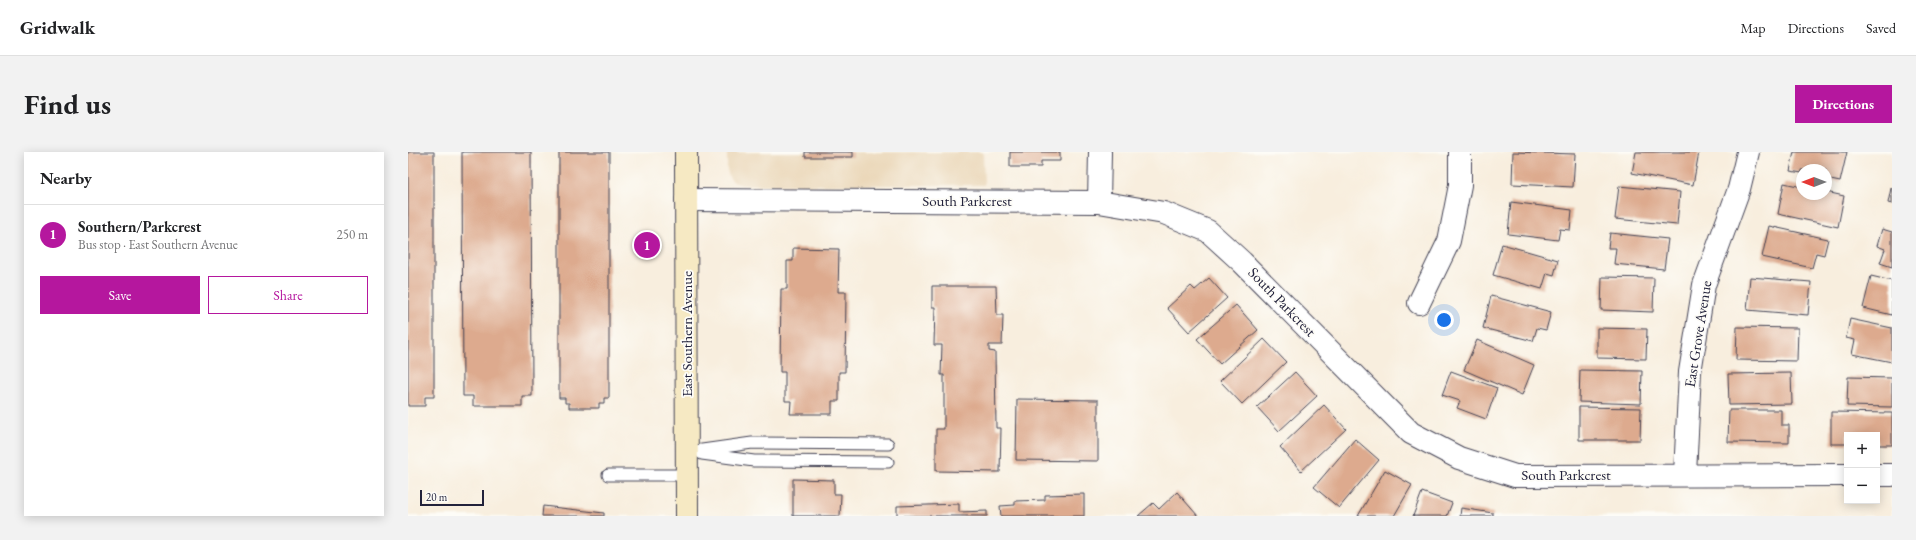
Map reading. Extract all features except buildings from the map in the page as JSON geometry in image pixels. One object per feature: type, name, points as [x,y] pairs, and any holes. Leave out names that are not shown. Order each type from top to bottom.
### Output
[{"type":"main road","name":"East Southern Avenue","points":[[686,152],[687,516]]},
{"type":"street","points":[[1100,152],[1100,202]]},
{"type":"street","points":[[1419,303],[1449,241],[1460,185],[1460,152]]},
{"type":"street","name":"East Grove Avenue","points":[[1685,474],[1690,372],[1704,285],[1739,189],[1748,152]]},
{"type":"street","name":"South Parkcrest","points":[[686,200],[1100,202],[1164,212],[1208,232],[1242,262],[1411,433],[1459,458],[1515,476],[1685,474],[1844,475]]},
{"type":"street","points":[[1880,475],[1892,475]]},
{"type":"lane","points":[[688,452],[752,443],[888,444]]},
{"type":"lane","points":[[688,452],[754,461],[888,462]]},
{"type":"lane","points":[[608,475],[687,475]]},
{"type":"shaded area","points":[[727,152],[983,152],[984,185],[742,185],[734,182],[729,177],[727,169]]},
{"type":"place","name":"Southern/Parkcrest","points":[[647,245]]}]
